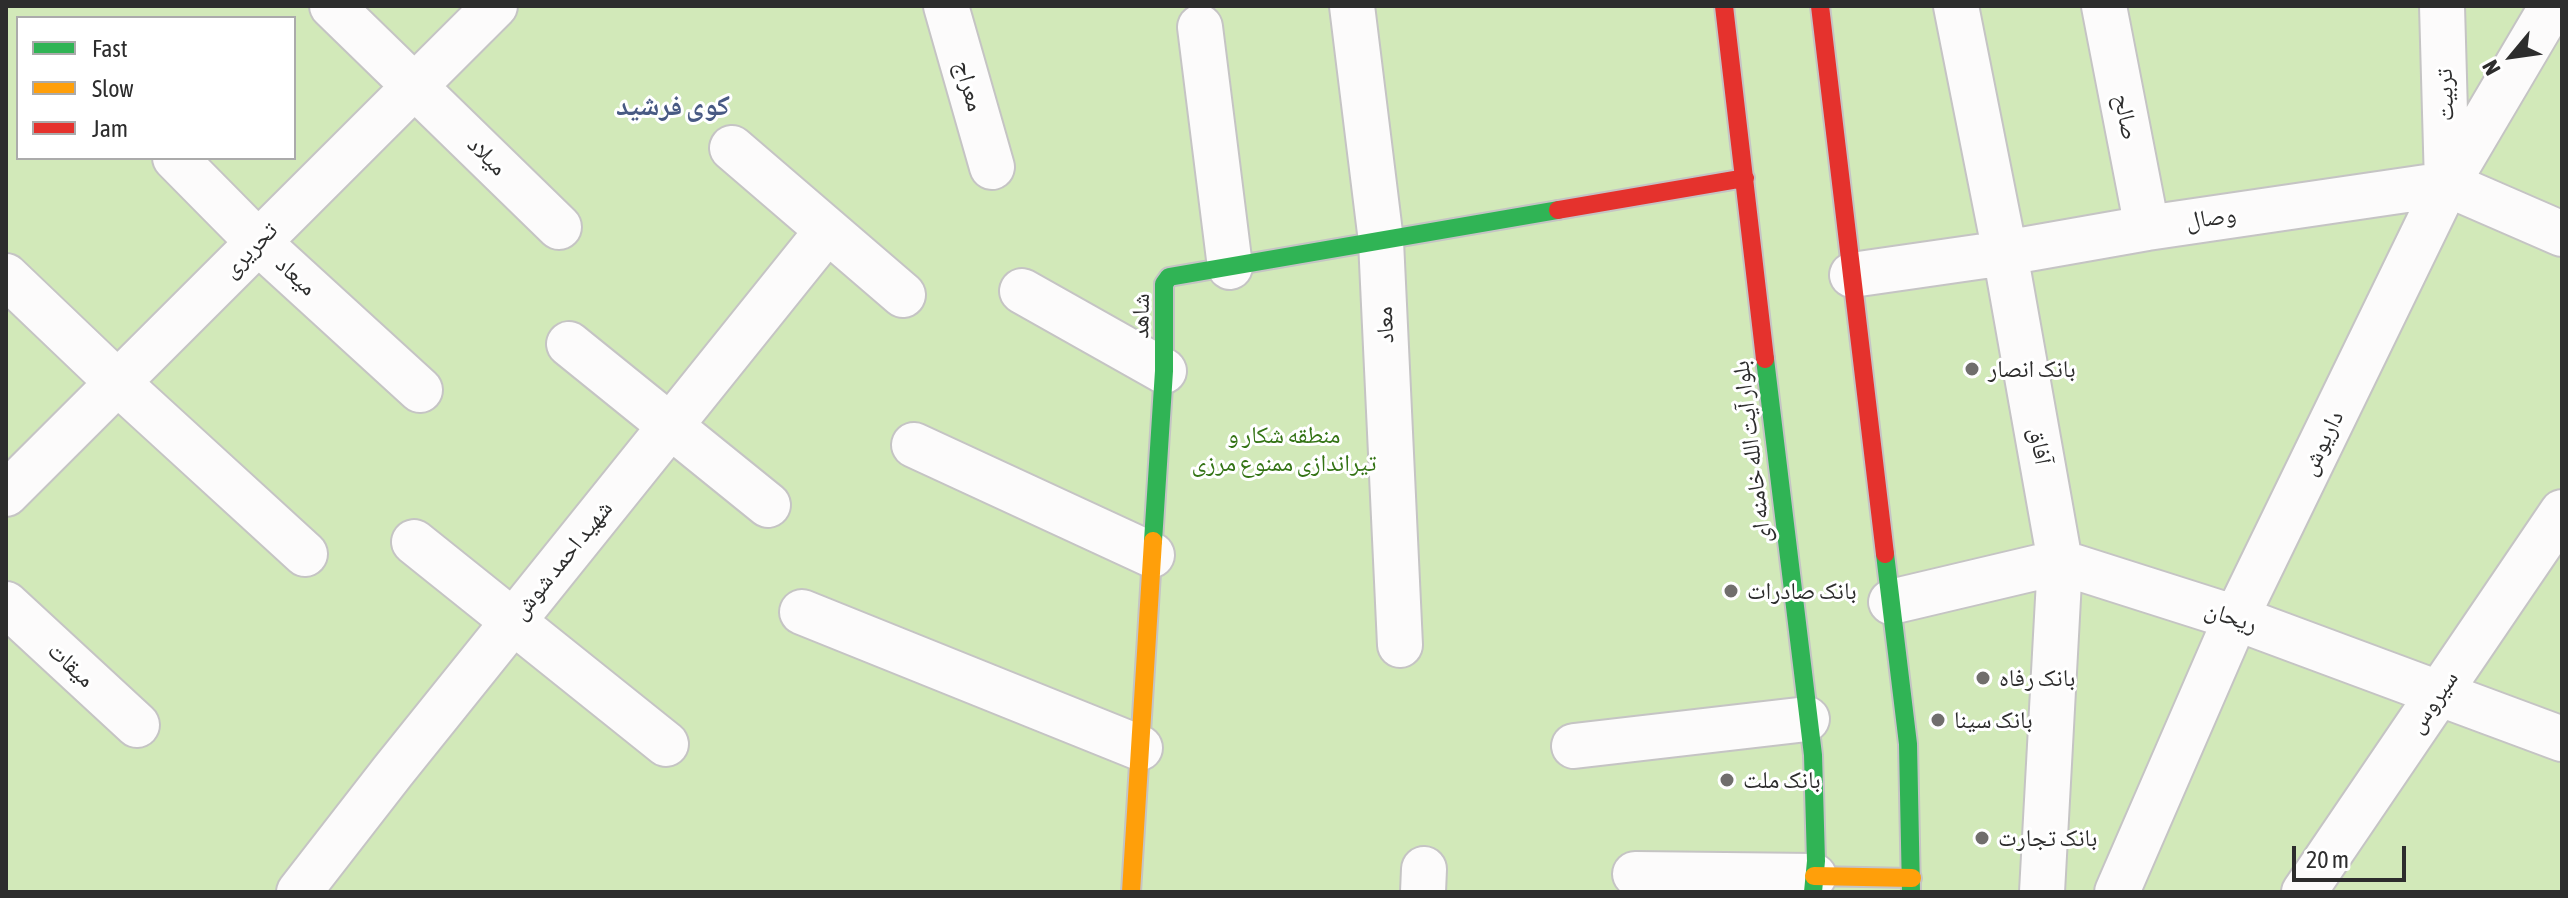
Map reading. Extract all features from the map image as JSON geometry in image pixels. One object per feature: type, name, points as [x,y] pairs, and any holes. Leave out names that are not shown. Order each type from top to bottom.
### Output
[{"type":"main road","name":"بلوار آیت الله خامنه ای","points":[[1724,6],[1813,755],[1813,884]]},
{"type":"main road","points":[[1813,884],[1920,887],[1908,744],[1820,6]]},
{"type":"main road","name":"شاهد","points":[[1131,892],[1164,371],[1164,284],[1169,277],[1745,178]]},
{"type":"street","name":"میلاد","points":[[332,6],[559,227]]},
{"type":"street","name":"تحریری","points":[[6,494],[495,6]]},
{"type":"street","name":"معراج","points":[[946,6],[992,167]]},
{"type":"street","name":"معاد","points":[[1352,6],[1381,241],[1400,645]]},
{"type":"street","name":"آفاق","points":[[1956,6],[2005,253],[2060,562],[2042,892]]},
{"type":"street","name":"صالح","points":[[2104,6],[2147,228]]},
{"type":"street","name":"تربیت","points":[[2442,6],[2447,184]]},
{"type":"street","name":"داریوش","points":[[2117,892],[2236,618],[2447,184],[2552,6]]},
{"type":"street","points":[[1200,27],[1230,267]]},
{"type":"street","points":[[732,148],[903,295]]},
{"type":"street","name":"میعاد","points":[[177,160],[258,242],[420,390]]},
{"type":"street","name":"وصال","points":[[1852,275],[2447,184]]},
{"type":"street","points":[[2447,184],[2562,234]]},
{"type":"street","name":"شهید احمد شوش","points":[[299,892],[827,231]]},
{"type":"street","points":[[6,276],[305,554]]},
{"type":"street","points":[[1022,291],[1164,371]]},
{"type":"street","points":[[569,344],[768,505]]},
{"type":"street","points":[[914,445],[1152,555]]},
{"type":"street","name":"سیروس","points":[[2304,892],[2562,512]]},
{"type":"street","points":[[414,542],[666,744]]},
{"type":"street","points":[[1891,602],[2060,562]]},
{"type":"street","name":"ریحان","points":[[2060,562],[2236,618],[2562,739]]},
{"type":"street","name":"میقات","points":[[6,604],[137,725]]},
{"type":"street","points":[[802,612],[1140,748]]},
{"type":"street","points":[[1574,746],[1807,719]]},
{"type":"street","points":[[1635,874],[1813,884]]},
{"type":"green space","name":"منطقه شکار و تیراندازی ممنوع مرزی","points":[[6,6],[2562,6],[2562,892],[6,892]]},
{"type":"traffic: fast","points":[[1153,541],[1164,371],[1164,284],[1169,277],[1558,210]]},
{"type":"traffic: fast","points":[[1765,359],[1813,755],[1816,861],[1813,892]]},
{"type":"traffic: fast","points":[[1885,554],[1908,744],[1911,892]]},
{"type":"traffic: slow","points":[[1131,892],[1153,541]]},
{"type":"traffic: slow","points":[[1814,876],[1912,878]]},
{"type":"traffic: jam","points":[[1724,6],[1765,359]]},
{"type":"traffic: jam","points":[[1820,6],[1885,554]]},
{"type":"traffic: jam","points":[[1558,210],[1745,178]]},
{"type":"place","name":"بانک انصار","points":[[1972,369]]},
{"type":"place","name":"بانک صادرات","points":[[1731,591]]},
{"type":"place","name":"بانک رفاه","points":[[1983,678]]},
{"type":"place","name":"بانک سینا","points":[[1938,720]]},
{"type":"place","name":"بانک ملت","points":[[1727,780]]},
{"type":"place","name":"بانک تجارت","points":[[1982,838]]},
{"type":"district","name":"کوی فرشید","points":[[673,106]]}]
